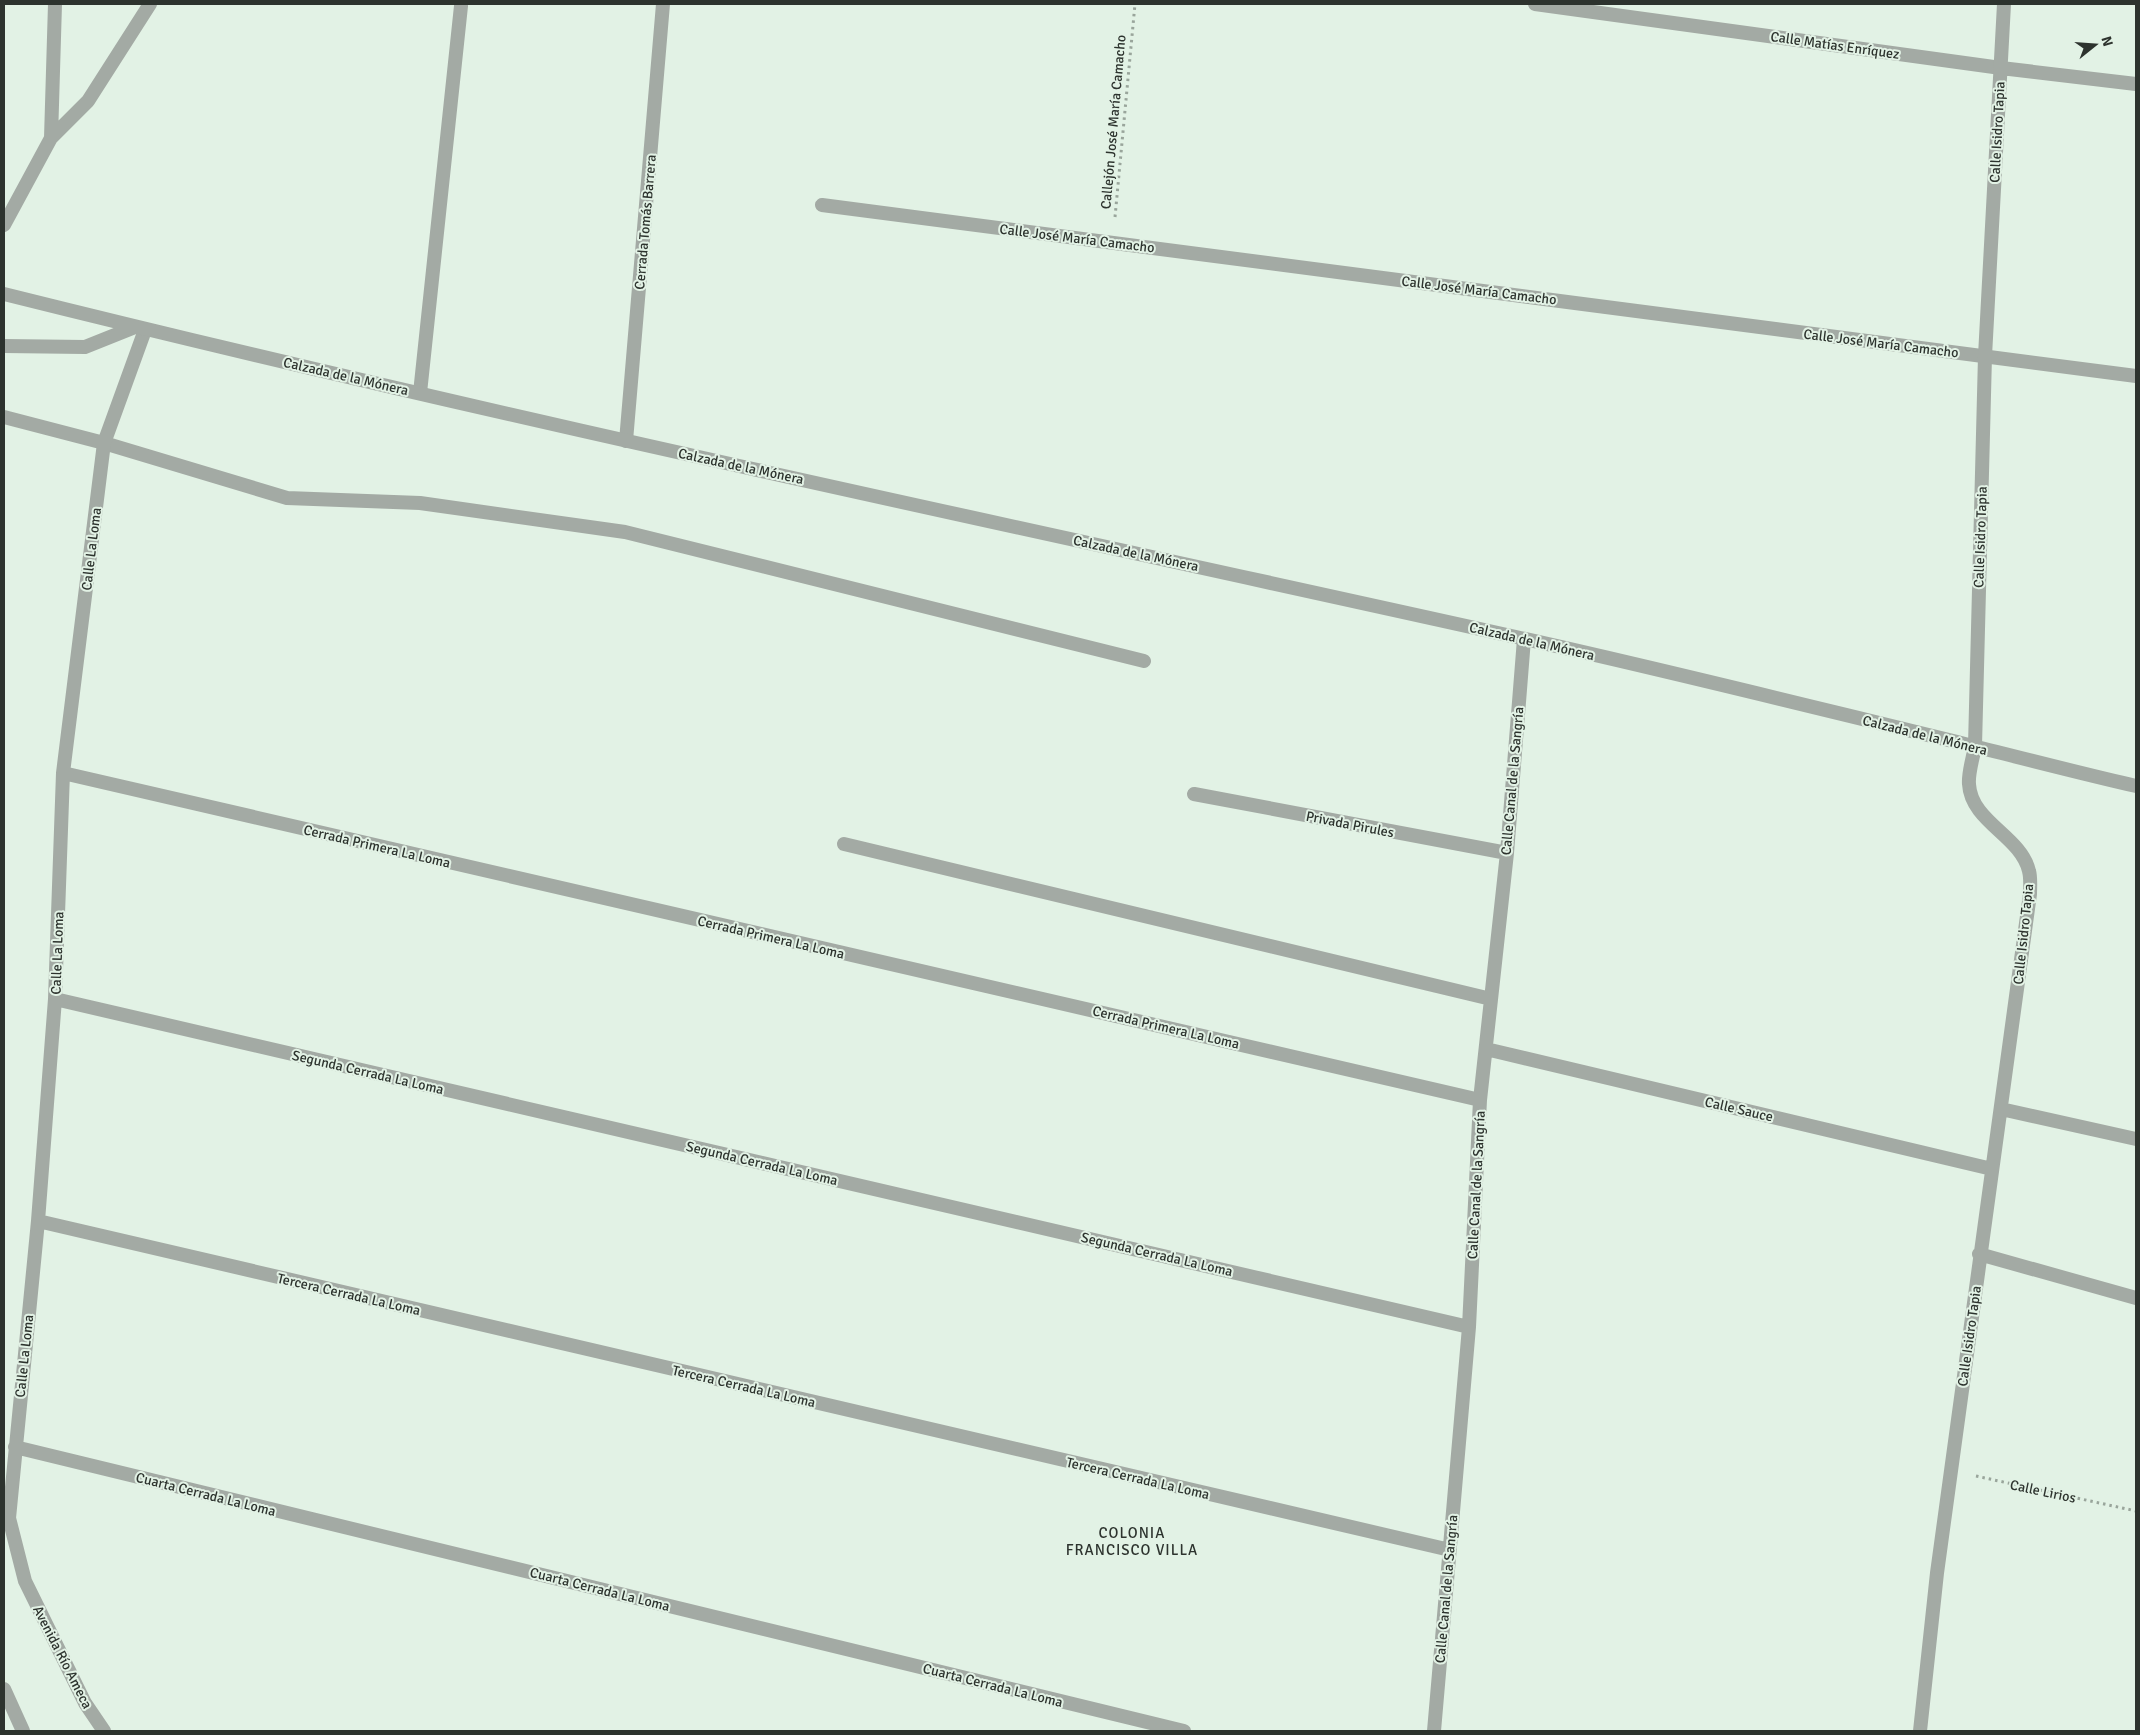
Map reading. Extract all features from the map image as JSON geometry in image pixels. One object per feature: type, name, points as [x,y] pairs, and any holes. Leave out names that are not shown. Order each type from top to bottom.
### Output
[{"type":"street","points":[[51,138],[55,4]]},
{"type":"street","points":[[4,225],[51,138],[88,101],[150,4]]},
{"type":"street","name":"Cerrada Tomás Barrera","points":[[626,441],[663,4]]},
{"type":"street","name":"Calle Matías Enríquez","points":[[1535,4],[2001,68],[2136,84]]},
{"type":"street","name":"Calle Isidro Tapia","points":[[1920,1731],[1937,1573],[2030,894],[2030,871],[2020,851],[1981,812],[1973,799],[1969,785],[1974,746],[1985,356],[2004,4]]},
{"type":"street","points":[[420,393],[461,6]]},
{"type":"street","name":"Calle José María Camacho","points":[[822,205],[2136,376]]},
{"type":"street","name":"Calzada de la Mónera","points":[[4,294],[140,329],[626,441],[1524,639],[1974,746],[2053,768],[2136,786]]},
{"type":"street","points":[[4,346],[85,347],[140,329]]},
{"type":"street","name":"Calle La Loma","points":[[25,1581],[9,1518],[38,1221],[55,1000],[63,773],[104,443],[140,329]]},
{"type":"street","points":[[4,417],[104,443],[287,498],[420,503],[625,532],[1144,661]]},
{"type":"street","name":"Calle Canal de la Sangría","points":[[1434,1731],[1469,1327],[1480,1100],[1507,853],[1524,639]]},
{"type":"street","name":"Cerrada Primera La Loma","points":[[63,773],[1480,1100]]},
{"type":"street","name":"Privada Pirules","points":[[1194,794],[1507,853]]},
{"type":"street","points":[[844,844],[1491,999]]},
{"type":"street","name":"Segunda Cerrada La Loma","points":[[55,1000],[1469,1327]]},
{"type":"street","name":"Calle Sauce","points":[[1486,1049],[1992,1169]]},
{"type":"street","points":[[2001,1109],[2136,1139]]},
{"type":"street","name":"Tercera Cerrada La Loma","points":[[38,1221],[1450,1550]]},
{"type":"street","points":[[1980,1254],[2136,1298]]},
{"type":"street","name":"Cuarta Cerrada La Loma","points":[[15,1448],[1184,1731]]},
{"type":"street","name":"Avenida Río Ameca","points":[[25,1581],[81,1695],[104,1731]]},
{"type":"street","points":[[4,1689],[23,1731]]},
{"type":"path","name":"Callejón José María Camacho","points":[[1113,243],[1134,4]]},
{"type":"path","name":"Calle Lirios","points":[[1951,1471],[2136,1511]]},
{"type":"district","name":"COLONIA FRANCISCO VILLA","points":[[1132,1542]]}]
